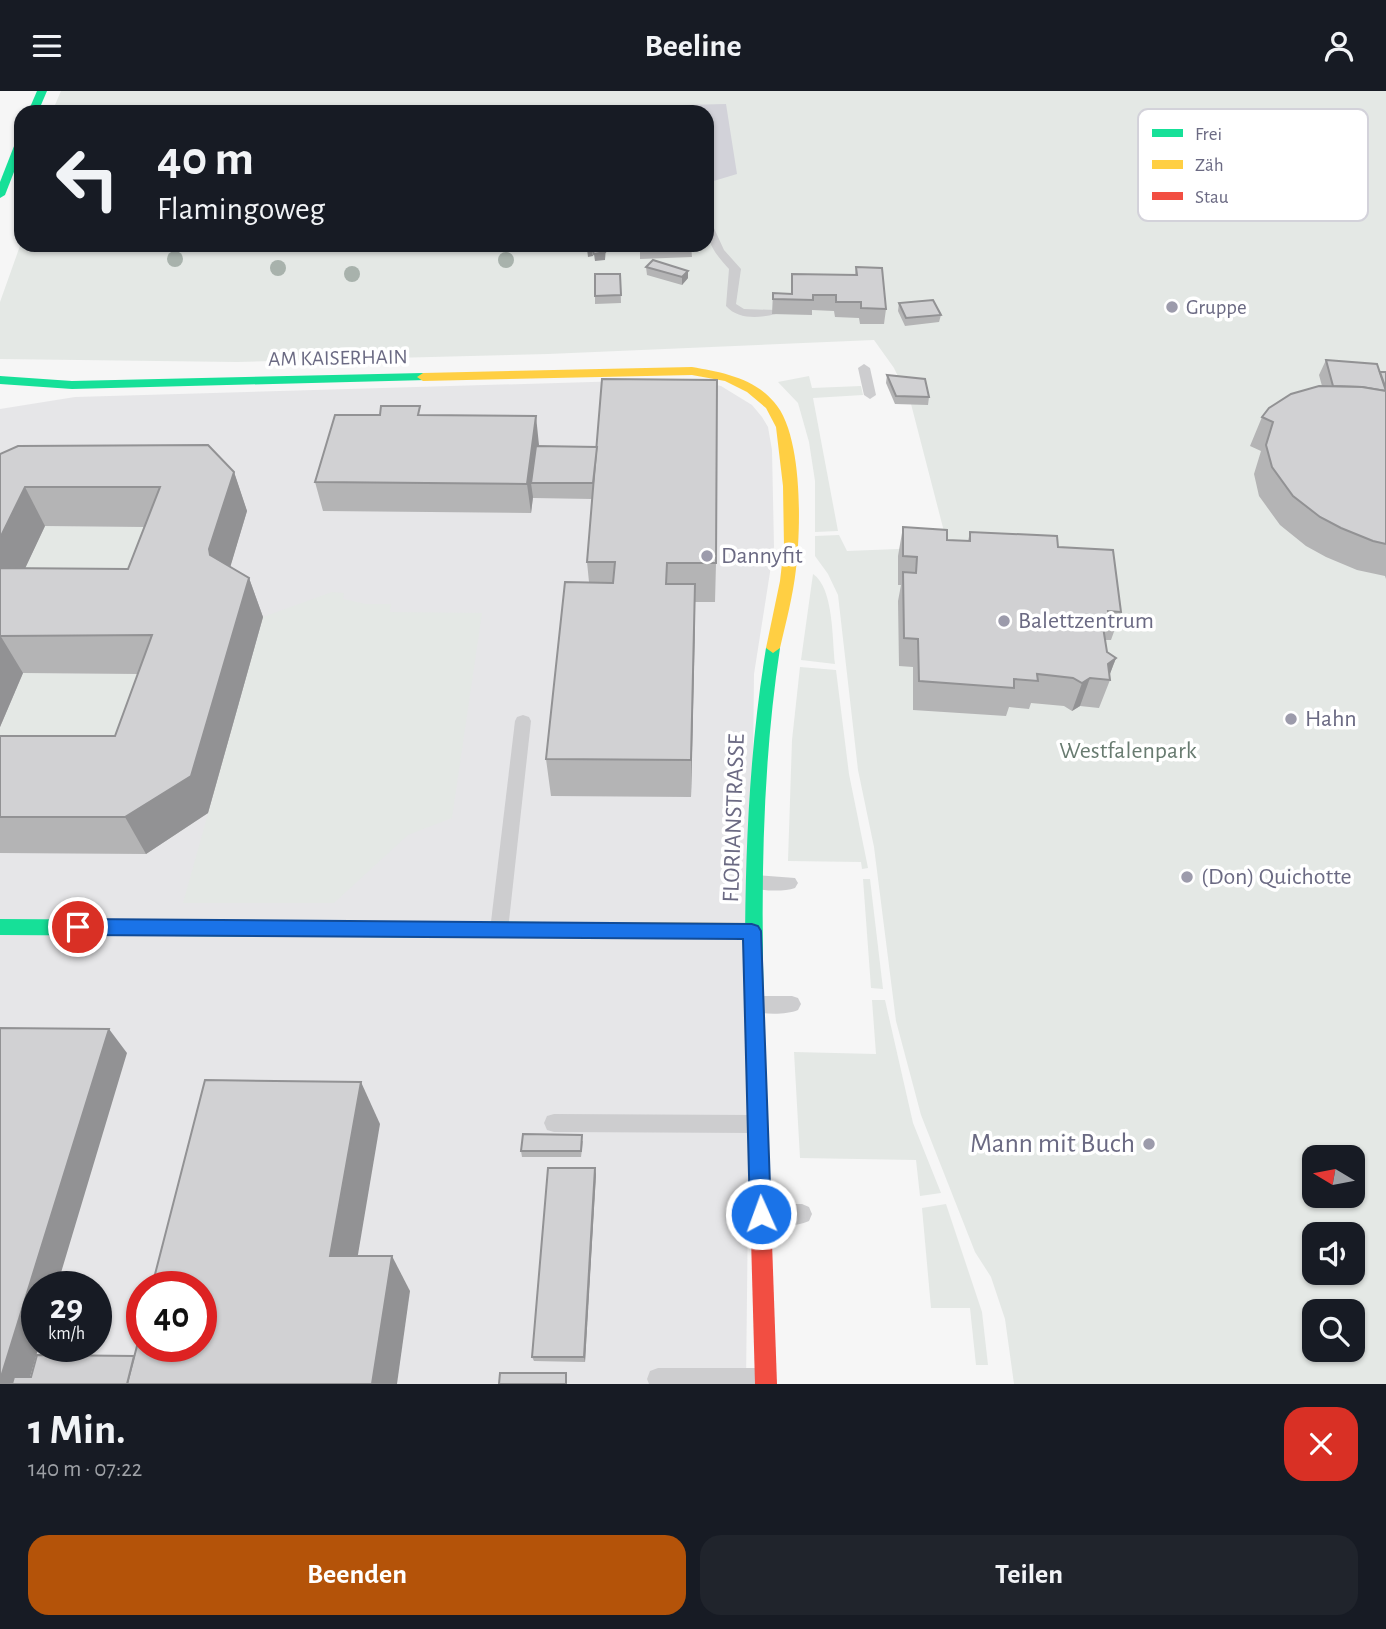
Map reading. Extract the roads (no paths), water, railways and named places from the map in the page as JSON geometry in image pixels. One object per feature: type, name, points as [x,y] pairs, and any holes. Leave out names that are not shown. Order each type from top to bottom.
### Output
[{"type":"street","points":[[0,195],[14,159]]},
{"type":"street","name":"AM KAISERHAIN","points":[[0,380],[72,385],[676,371]]},
{"type":"street","name":"FLORIANSTRASSE","points":[[676,371],[719,374],[738,381],[760,395],[779,417],[789,461],[790,559],[761,714],[752,931],[766,1382]]},
{"type":"street","points":[[15,398],[72,385]]},
{"type":"street","points":[[0,927],[752,931]]},
{"type":"lane","points":[[714,240],[719,251],[735,269],[730,304],[732,309],[738,312],[772,312]]},
{"type":"lane","points":[[864,368],[870,395]]},
{"type":"lane","points":[[499,930],[523,721]]},
{"type":"lane","points":[[754,882],[789,883]]},
{"type":"lane","points":[[754,1004],[792,1004]]},
{"type":"lane","points":[[554,1123],[757,1124]]},
{"type":"lane","points":[[761,1214],[803,1214]]},
{"type":"lane","points":[[659,1379],[766,1382]]},
{"type":"place","name":"Gruppe","points":[[1172,307]]},
{"type":"place","name":"Dannyfit","points":[[707,556]]},
{"type":"place","name":"Balettzentrum","points":[[1004,621]]},
{"type":"place","name":"Hahn","points":[[1291,719]]},
{"type":"place","name":"(Don) Quichotte","points":[[1187,877]]},
{"type":"place","name":"Mann mit Buch","points":[[1149,1144]]},
{"type":"park label","name":"Westfalenpark","points":[[1128,751]]}]
